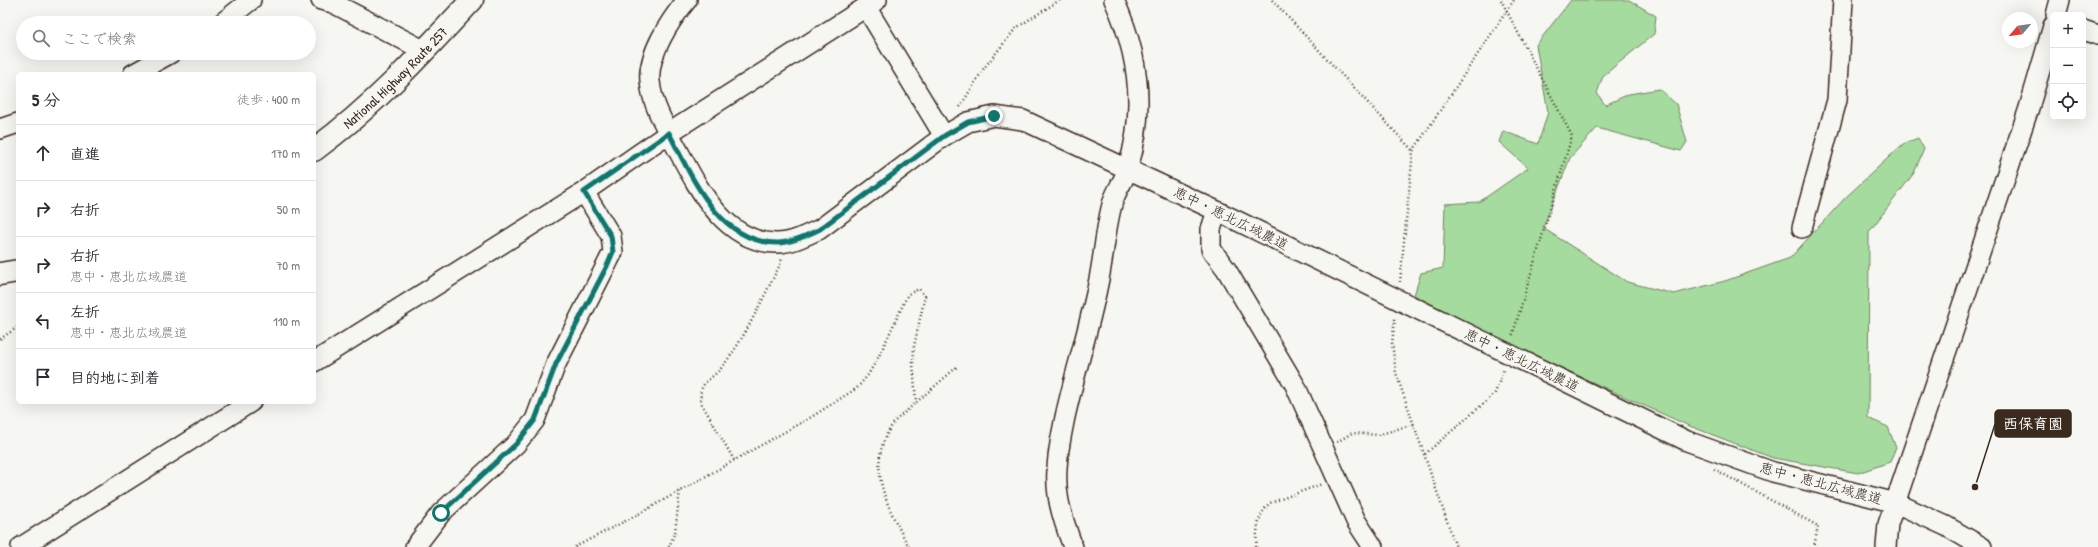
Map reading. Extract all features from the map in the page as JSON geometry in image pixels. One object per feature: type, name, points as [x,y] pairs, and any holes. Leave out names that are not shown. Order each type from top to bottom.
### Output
[{"type":"highway","name":"National Highway Route 257","points":[[316,148],[360,114],[425,51],[472,0]]},
{"type":"highway","points":[[0,274],[16,271]]},
{"type":"street","points":[[231,16],[251,0]]},
{"type":"street","points":[[321,0],[333,3],[425,51]]},
{"type":"street","name":"恵中・恵北広域農道","points":[[687,0],[676,12],[651,61],[649,81],[658,110],[699,190],[713,209],[734,228],[757,240],[778,243],[784,242],[800,238],[820,229],[944,136],[968,122],[994,116],[1023,120],[1217,211],[1687,441],[1773,472],[1896,503],[1946,526],[1982,547]]},
{"type":"street","points":[[1073,547],[1067,532],[1058,495],[1059,445],[1071,388],[1098,285],[1113,201],[1128,168],[1139,98],[1137,72],[1125,25],[1114,0]]},
{"type":"street","points":[[1802,228],[1837,100],[1843,0]]},
{"type":"street","points":[[2057,12],[2060,0]]},
{"type":"street","points":[[316,361],[584,192],[669,133],[872,3],[944,136]]},
{"type":"street","points":[[2086,31],[2098,35]]},
{"type":"street","points":[[1886,547],[1888,524],[2029,108],[2050,36]]},
{"type":"street","points":[[137,72],[158,60]]},
{"type":"street","points":[[0,129],[16,124]]},
{"type":"street","points":[[415,547],[441,513],[516,444],[535,420],[556,364],[613,252],[611,236],[584,192]]},
{"type":"street","points":[[1217,211],[1211,229],[1211,249],[1226,269],[1295,385],[1356,521],[1373,547]]},
{"type":"street","points":[[21,547],[248,404]]},
{"type":"path","points":[[961,126],[957,116],[959,109],[1001,44],[1016,28],[1060,0]]},
{"type":"path","points":[[1272,0],[1414,151]]},
{"type":"path","points":[[1425,454],[1435,447],[1495,393],[1503,373],[1507,353],[1572,136],[1501,0]]},
{"type":"path","points":[[1400,282],[1414,151],[1514,0]]},
{"type":"path","points":[[734,460],[702,404],[700,396],[706,381],[721,368],[738,344],[780,266],[784,242]]},
{"type":"path","points":[[575,547],[813,416],[857,388],[868,375],[879,356],[908,294],[919,289],[925,296],[914,346],[913,363],[916,402]]},
{"type":"path","points":[[1395,319],[1392,356],[1396,373],[1456,547]]},
{"type":"path","points":[[0,339],[16,328]]},
{"type":"path","points":[[909,547],[887,504],[879,472],[881,457],[889,430],[916,402],[958,366]]},
{"type":"path","points":[[1322,448],[1352,433],[1378,435],[1414,424]]},
{"type":"path","points":[[1708,448],[1709,462],[1715,471],[1818,526],[1814,547]]},
{"type":"path","points":[[1256,547],[1260,515],[1270,503],[1336,478]]},
{"type":"path","points":[[669,547],[675,532],[680,490]]},
{"type":"green space","points":[[1571,0],[1629,0],[1656,16],[1654,34],[1603,76],[1597,93],[1605,105],[1629,94],[1659,89],[1676,104],[1687,142],[1681,151],[1597,128],[1570,158],[1543,228],[1627,282],[1674,294],[1725,281],[1790,258],[1845,198],[1903,144],[1918,138],[1924,149],[1914,173],[1869,232],[1868,418],[1888,427],[1896,448],[1890,462],[1858,473],[1773,458],[1687,425],[1526,352],[1414,295],[1421,273],[1443,268],[1445,204],[1479,202],[1528,168],[1499,142],[1503,131],[1538,144],[1548,112],[1536,45]]},
{"type":"place","name":"西保育園","points":[[1975,487]]},
{"type":"route","points":[[441,513],[516,444],[535,420],[556,364],[607,266],[613,252],[611,236],[584,192],[669,133],[699,190],[713,209],[734,228],[757,240],[778,243],[800,238],[820,229],[944,136],[968,122],[994,116]]}]
